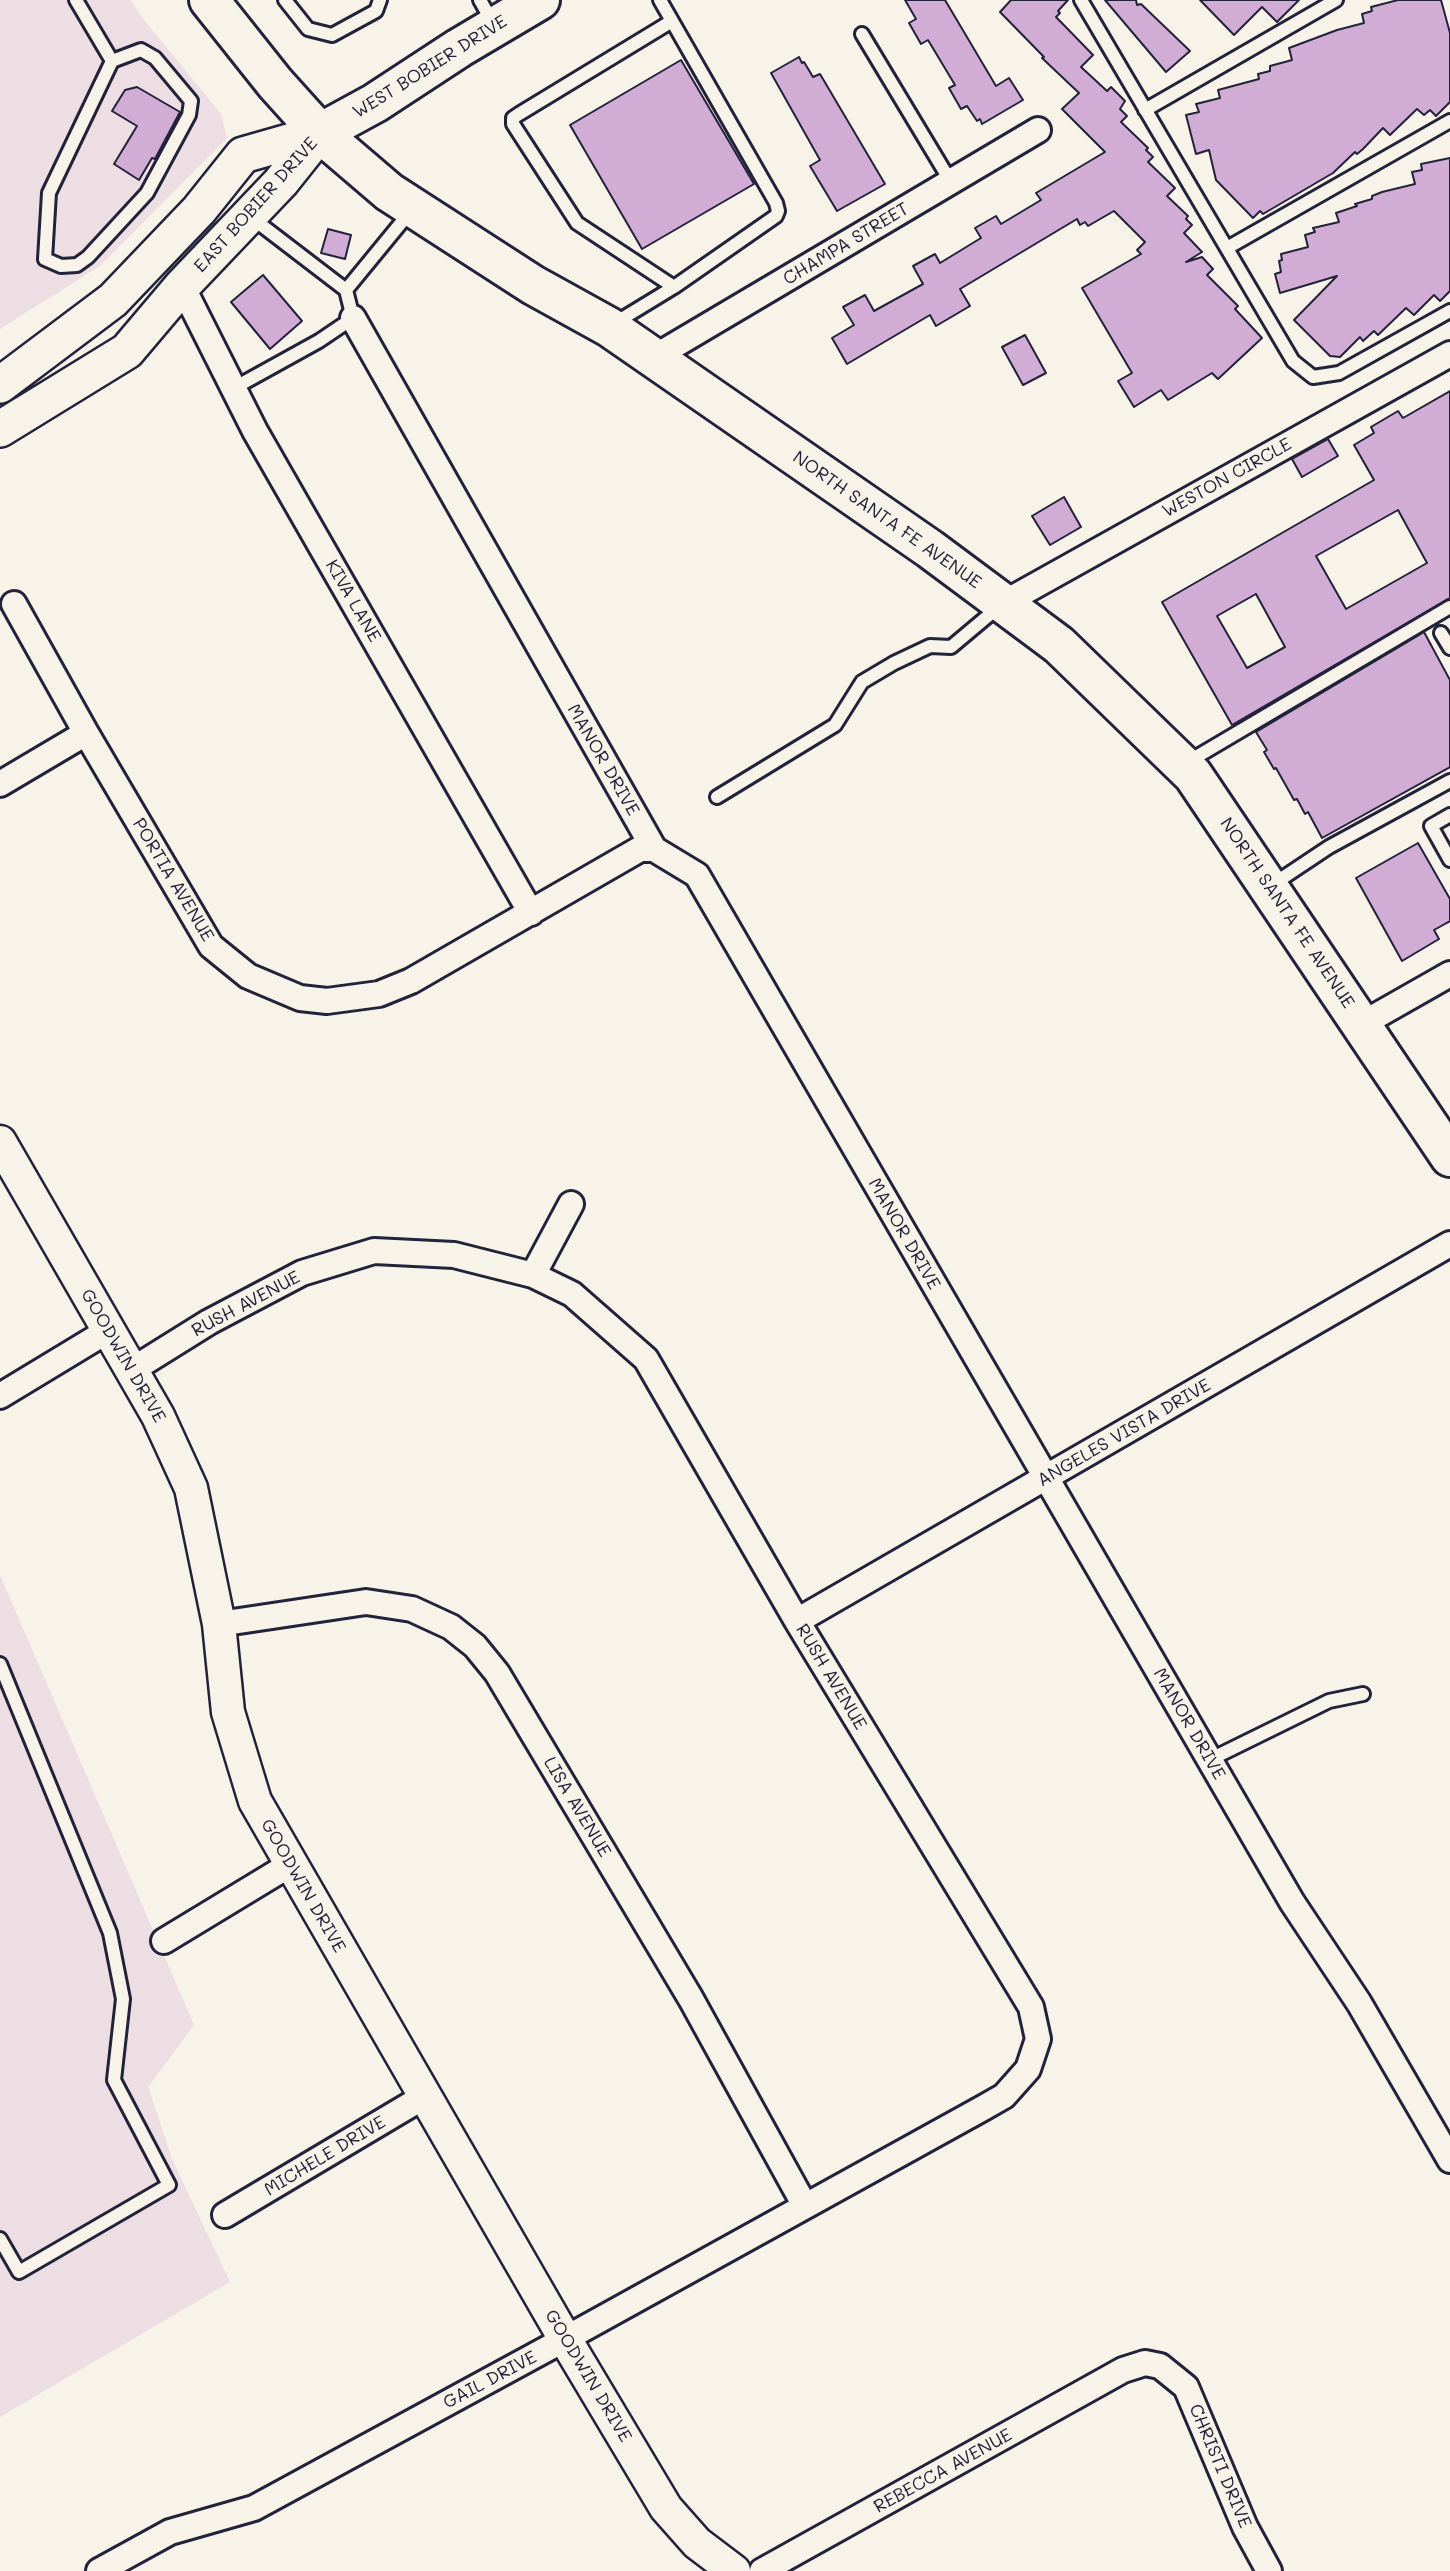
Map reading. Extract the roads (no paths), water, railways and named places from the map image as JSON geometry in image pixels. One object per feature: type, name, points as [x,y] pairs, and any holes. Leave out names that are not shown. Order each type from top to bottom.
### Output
[{"type":"main road","name":"NORTH SANTA FE AVENUE","points":[[209,0],[275,83],[320,134],[389,192],[533,285],[609,327],[736,413],[1059,645],[1193,775],[1450,1157]]},
{"type":"main road","name":"WEST BOBIER DRIVE","points":[[320,134],[374,103],[487,13],[540,0]]},
{"type":"main road","name":"EAST BOBIER DRIVE","points":[[6,399],[127,351],[182,286],[281,182],[320,134]]},
{"type":"main road","name":"EAST BOBIER DRIVE","points":[[6,399],[113,300],[199,210],[243,155],[320,134]]},
{"type":"street","name":"CHAMPA STREET","points":[[653,358],[1038,130]]},
{"type":"street","name":"KIVA LANE","points":[[182,286],[255,431],[531,913]]},
{"type":"street","name":"MANOR DRIVE","points":[[353,318],[654,849],[697,875],[1292,1902],[1359,2003],[1450,2160]]},
{"type":"street","name":"WESTON CIRCLE","points":[[1004,603],[1450,354]]},
{"type":"street","name":"PORTIA AVENUE","points":[[14,604],[211,946],[248,976],[300,998],[327,1001],[379,994],[411,981],[640,849],[654,849]]},
{"type":"street","points":[[0,784],[86,733]]},
{"type":"street","points":[[1362,1024],[1450,974]]},
{"type":"street","name":"GOODWIN DRIVE","points":[[0,1142],[158,1416],[191,1488],[219,1624],[228,1712],[255,1801],[565,2340],[666,2508],[697,2543],[734,2571]]},
{"type":"street","points":[[533,1275],[571,1204]]},
{"type":"street","name":"ANGELES VISTA DRIVE","points":[[797,1621],[1450,1244]]},
{"type":"street","name":"RUSH AVENUE","points":[[132,1370],[209,1322],[302,1273],[374,1251],[454,1255],[533,1275],[572,1294],[646,1359],[797,1621],[1031,2007],[1038,2039],[1028,2069],[1004,2096],[983,2108]]},
{"type":"street","points":[[0,1396],[108,1330]]},
{"type":"street","name":"LISA AVENUE","points":[[219,1624],[366,1602],[412,1609],[451,1627],[475,1646],[497,1673],[691,1999],[805,2206]]},
{"type":"street","points":[[163,1941],[291,1864]]},
{"type":"street","name":"MICHELE DRIVE","points":[[225,2215],[425,2096]]},
{"type":"street","name":"GAIL DRIVE","points":[[99,2571],[170,2532],[254,2508],[565,2340],[983,2108]]},
{"type":"street","name":"CHRISTI DRIVE","points":[[1124,2370],[1145,2363],[1160,2366],[1186,2387],[1245,2527],[1269,2571]]},
{"type":"street","name":"REBECCA AVENUE","points":[[762,2571],[1124,2370]]},
{"type":"lane","points":[[76,0],[112,61]]},
{"type":"lane","points":[[285,0],[308,29],[332,35],[376,11],[380,0]]},
{"type":"lane","points":[[609,327],[674,287],[776,216],[778,211],[776,203],[660,0]]},
{"type":"lane","points":[[1081,0],[1293,361],[1313,377],[1339,373],[1450,310]]},
{"type":"lane","points":[[1145,110],[1336,0]]},
{"type":"lane","points":[[672,21],[519,114],[513,118],[513,124],[578,223],[674,287]]},
{"type":"lane","points":[[862,34],[951,182]]},
{"type":"lane","points":[[141,50],[155,58],[191,101],[189,115],[148,193],[88,257],[77,265],[61,266],[45,259],[49,193],[112,61],[141,50]]},
{"type":"lane","points":[[1227,248],[1450,121]]},
{"type":"lane","points":[[345,290],[413,208]]},
{"type":"lane","points":[[234,388],[319,341],[353,318],[345,290],[249,216]]},
{"type":"lane","points":[[717,797],[835,725],[862,682],[930,646],[951,647],[1004,603]]},
{"type":"lane","points":[[1182,765],[1450,607]]},
{"type":"lane","points":[[1441,633],[1450,648]]},
{"type":"lane","points":[[1269,887],[1329,847],[1450,781]]},
{"type":"lane","points":[[1450,815],[1431,826],[1450,860]]},
{"type":"lane","points":[[0,1664],[110,1934],[123,1999],[114,2080],[169,2185],[19,2272],[0,2239]]},
{"type":"lane","points":[[1209,1760],[1329,1701],[1363,1693]]}]
